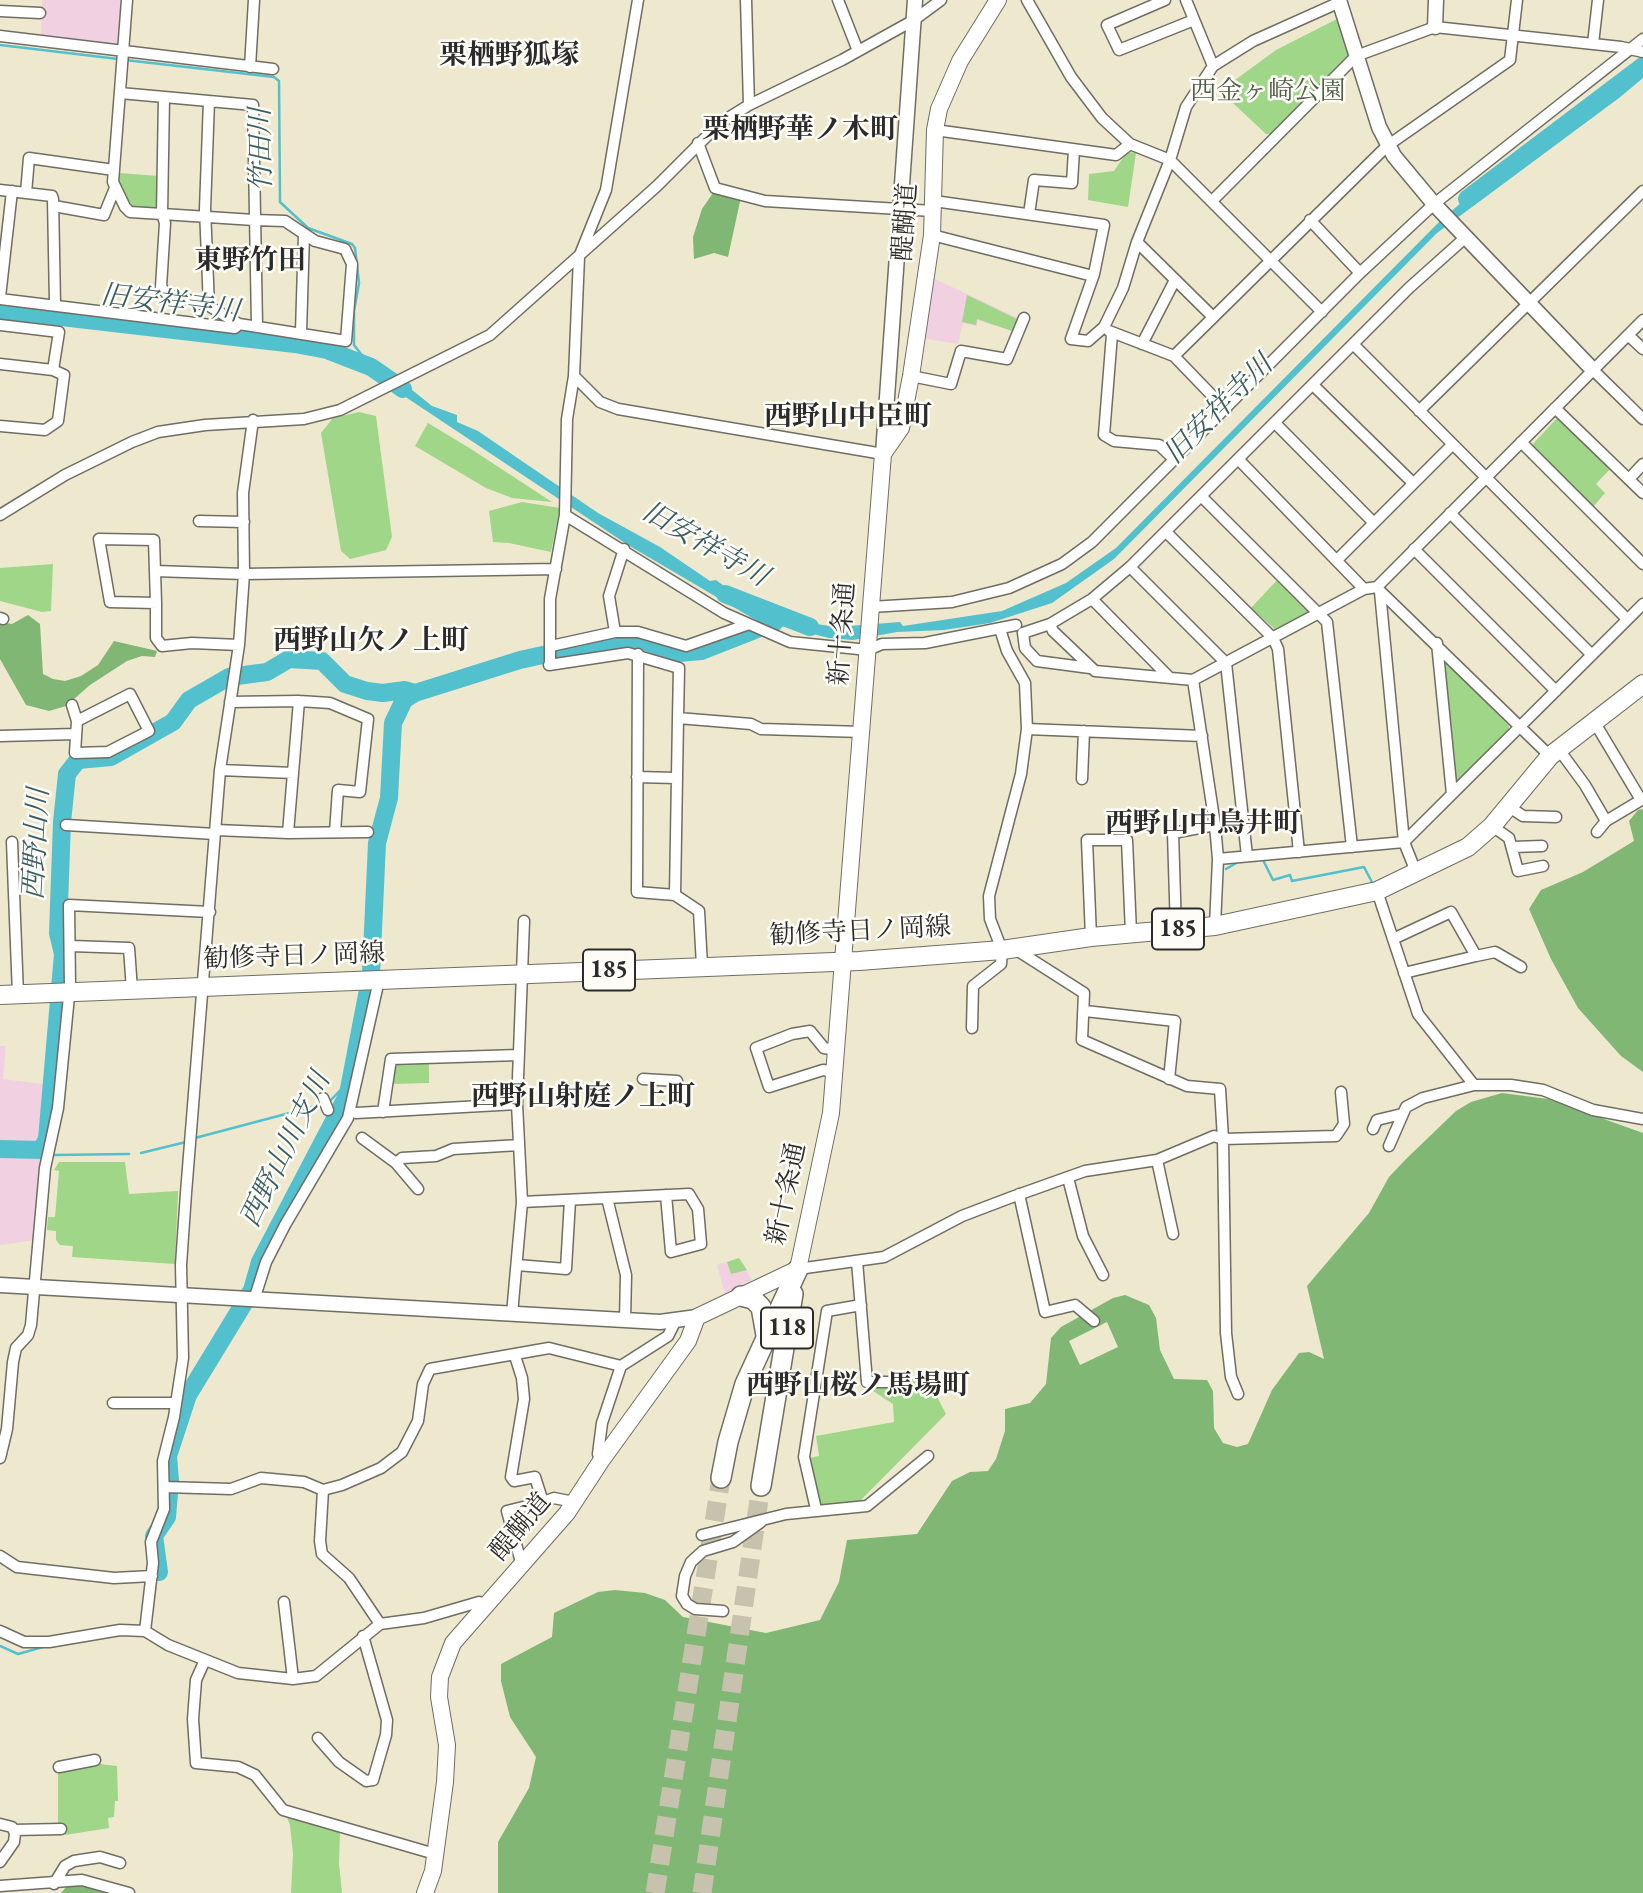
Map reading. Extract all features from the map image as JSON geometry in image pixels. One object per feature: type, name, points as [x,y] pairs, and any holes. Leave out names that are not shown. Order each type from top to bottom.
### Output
[{"type":"highway","name":"118","points":[[721,1478],[736,1412],[766,1335],[798,1269]]},
{"type":"highway","name":"118","points":[[761,1486],[798,1269]]},
{"type":"highway","points":[[741,1297],[753,1300],[761,1307],[766,1335]]},
{"type":"main road","name":"醍醐道","points":[[883,454],[901,428],[911,376],[932,235],[935,130],[939,109],[960,61],[998,0]]},
{"type":"main road","name":"新十条通","points":[[798,1269],[831,1113],[883,454]]},
{"type":"main road","name":"勧修寺日ノ岡線","points":[[9,995],[844,960],[1009,949],[1091,937],[1215,926],[1377,891],[1468,846],[1492,826],[1555,753],[1643,684]]},
{"type":"main road","name":"118","points":[[697,1317],[798,1269]]},
{"type":"main road","name":"醍醐道","points":[[425,1893],[435,1854],[447,1752],[439,1696],[440,1676],[453,1643],[522,1566],[574,1502],[688,1341],[697,1317]]},
{"type":"street","points":[[54,206],[104,215],[115,188],[114,170],[127,0]]},
{"type":"street","points":[[250,67],[254,0]]},
{"type":"street","points":[[638,0],[606,190],[579,257],[574,376],[566,419],[565,510],[550,599],[550,663],[615,653],[638,654],[679,668],[675,895]]},
{"type":"street","points":[[746,0],[749,105]]},
{"type":"street","points":[[838,0],[858,51]]},
{"type":"street","name":"新十条通","points":[[883,454],[915,0]]},
{"type":"street","points":[[0,515],[65,475],[158,432],[253,420],[304,419],[340,410],[490,335],[657,186],[720,123],[749,105],[914,20],[941,0]]},
{"type":"street","points":[[1027,0],[1085,97],[1130,144],[1170,160],[1322,312]]},
{"type":"street","points":[[1165,0],[1107,25],[1119,50],[1195,20]]},
{"type":"street","points":[[1201,0],[1187,2],[1213,66]]},
{"type":"street","points":[[1435,27],[1436,0]]},
{"type":"street","points":[[1174,356],[1387,146],[1510,60],[1517,0]]},
{"type":"street","points":[[1593,44],[1598,0]]},
{"type":"street","points":[[1175,460],[1159,445],[1114,441],[1104,435],[1108,330],[1124,288],[1136,242],[1170,160],[1186,107],[1213,66],[1253,41],[1339,1],[1387,146],[1463,235],[1643,419]]},
{"type":"street","points":[[0,10],[23,6],[40,13]]},
{"type":"street","points":[[1213,201],[1356,55],[1435,27],[1638,50]]},
{"type":"street","points":[[0,36],[124,54],[273,69]]},
{"type":"street","points":[[871,613],[952,602],[982,595],[1009,588],[1062,564],[1126,511],[1360,273],[1638,50],[1643,39]]},
{"type":"street","points":[[120,93],[253,105],[257,325]]},
{"type":"street","points":[[115,188],[131,212],[162,214],[254,220],[285,221],[315,241],[345,249],[352,264],[346,341],[239,324],[209,306],[167,294],[161,287],[162,214],[164,97]]},
{"type":"street","points":[[209,102],[205,209],[208,217],[209,306]]},
{"type":"street","points":[[935,130],[1116,155],[1130,144]]},
{"type":"street","points":[[698,143],[715,188],[765,201],[901,208],[934,206],[1029,214],[1104,225],[1093,276],[1071,339],[1088,341],[1108,330]]},
{"type":"street","points":[[1029,214],[1034,180],[1072,183],[1074,150]]},
{"type":"street","points":[[26,193],[29,159],[114,170]]},
{"type":"street","points":[[55,304],[52,196],[6,191],[0,298],[235,328],[239,324]]},
{"type":"street","points":[[1419,411],[1643,191]]},
{"type":"street","points":[[1310,220],[1360,273]]},
{"type":"street","points":[[301,332],[304,234]]},
{"type":"street","points":[[932,235],[1093,276]]},
{"type":"street","points":[[1463,235],[1167,533],[1092,599],[1050,624],[1023,633],[1023,642],[1030,656],[1045,664],[1193,680],[1364,589],[1378,589],[1437,643],[1519,728],[1555,753],[1585,785],[1606,821]]},
{"type":"street","points":[[1136,242],[1212,316]]},
{"type":"street","points":[[1142,344],[1175,280]]},
{"type":"street","points":[[911,376],[951,384],[961,351],[1007,359],[1024,318]]},
{"type":"street","points":[[1416,872],[1404,842],[1378,589],[1643,320]]},
{"type":"street","points":[[0,326],[59,332],[53,370]]},
{"type":"street","points":[[1108,330],[1174,356],[1226,410]]},
{"type":"street","points":[[1628,335],[1643,349]]},
{"type":"street","points":[[1353,344],[1627,620]]},
{"type":"street","points":[[0,364],[53,370],[64,375],[58,422],[45,430],[0,426]]},
{"type":"street","points":[[574,376],[600,402],[618,410],[883,454]]},
{"type":"street","points":[[1313,385],[1413,483]]},
{"type":"street","points":[[1555,408],[1643,493]]},
{"type":"street","points":[[145,1631],[152,1576],[150,1542],[164,1509],[168,1458],[183,1358],[181,1296],[186,1193],[220,770],[239,645],[244,574],[243,493],[253,420]]},
{"type":"street","points":[[1275,423],[1373,522]]},
{"type":"street","points":[[1521,442],[1643,564]]},
{"type":"street","points":[[1337,560],[1452,445]]},
{"type":"street","points":[[1239,460],[1364,589]]},
{"type":"street","points":[[1629,479],[1643,464]]},
{"type":"street","points":[[1202,497],[1327,622],[1352,847]]},
{"type":"street","points":[[565,510],[724,613],[790,642],[868,647],[925,643],[1016,625]]},
{"type":"street","points":[[1450,513],[1591,655]]},
{"type":"street","points":[[199,521],[244,522]]},
{"type":"street","points":[[1167,533],[1273,638],[1278,649],[1299,852]]},
{"type":"street","points":[[156,603],[110,602],[99,539],[154,540],[156,603],[156,638],[162,646],[192,643],[239,645]]},
{"type":"street","points":[[615,632],[609,596],[624,549]]},
{"type":"street","points":[[1414,550],[1556,691]]},
{"type":"street","points":[[1130,567],[1226,663],[1247,856]]},
{"type":"street","points":[[155,571],[244,574],[556,569]]},
{"type":"street","points":[[1092,599],[1169,677]]},
{"type":"street","points":[[1217,859],[1404,842],[1643,604]]},
{"type":"street","points":[[551,648],[615,632],[638,632],[686,646],[749,624]]},
{"type":"street","points":[[1050,624],[1053,631],[1090,668]]},
{"type":"street","points":[[1000,629],[1007,651],[1025,683],[1027,729],[1021,774],[989,896],[990,919],[1009,949],[1084,993],[1082,1040],[1187,1086],[1220,1089],[1226,1333],[1231,1377],[1238,1394]]},
{"type":"street","points":[[1437,643],[1452,794]]},
{"type":"street","points":[[638,654],[637,892],[675,895],[699,911],[702,966]]},
{"type":"street","points":[[1193,680],[1215,825],[1215,926]]},
{"type":"street","points":[[72,705],[77,721],[75,753],[108,752],[149,731],[130,694],[77,721]]},
{"type":"street","points":[[288,834],[299,701]]},
{"type":"street","points":[[230,702],[330,703],[368,719],[360,792],[338,790],[335,832]]},
{"type":"street","points":[[678,718],[751,724],[761,729],[862,732]]},
{"type":"street","points":[[1595,723],[1640,800],[1606,821],[1597,832]]},
{"type":"street","points":[[1027,729],[1202,736]]},
{"type":"street","points":[[1082,779],[1084,731]]},
{"type":"street","points":[[0,736],[76,734]]},
{"type":"street","points":[[220,770],[293,773]]},
{"type":"street","points":[[637,777],[676,778]]},
{"type":"street","points":[[1508,806],[1523,816],[1556,817]]},
{"type":"street","points":[[66,825],[288,834],[368,832]]},
{"type":"street","points":[[1176,930],[1173,833],[1215,825]]},
{"type":"street","points":[[1492,826],[1509,838],[1518,871],[1543,866]]},
{"type":"street","points":[[1091,937],[1087,840],[1127,840],[1131,933]]},
{"type":"street","points":[[9,995],[12,842]]},
{"type":"street","points":[[1513,847],[1542,846]]},
{"type":"street","points":[[1377,891],[1418,1014],[1474,1085]]},
{"type":"street","points":[[0,1458],[7,1429],[16,1348],[28,1335],[32,1325],[45,1168],[58,1108],[63,993],[71,946],[67,931],[69,905],[210,912]]},
{"type":"street","points":[[1393,939],[1451,912],[1476,956]]},
{"type":"street","points":[[512,1314],[522,1202],[517,1104],[524,921]]},
{"type":"street","points":[[71,946],[129,948],[132,990]]},
{"type":"street","points":[[972,1028],[973,986],[1001,964],[1009,949]]},
{"type":"street","points":[[1404,973],[1496,952],[1521,967]]},
{"type":"street","points":[[249,1300],[285,1225],[348,1118],[372,980]]},
{"type":"street","points":[[1085,1012],[1175,1021],[1169,1079]]},
{"type":"street","points":[[835,1072],[823,1070],[769,1087],[756,1048],[792,1034],[810,1031],[824,1048],[837,1050]]},
{"type":"street","points":[[383,1112],[391,1059],[519,1055]]},
{"type":"street","points":[[643,1079],[677,1080]]},
{"type":"street","points":[[1389,1146],[1406,1107],[1423,1098],[1474,1085],[1511,1085],[1543,1090],[1593,1110],[1643,1119]]},
{"type":"street","points":[[798,1269],[884,1257],[962,1216],[1019,1194],[1084,1171],[1157,1160],[1214,1136],[1223,1139],[1336,1136],[1344,1125],[1341,1091]]},
{"type":"street","points":[[323,1098],[328,1110]]},
{"type":"street","points":[[356,1113],[517,1104]]},
{"type":"street","points":[[1373,1129],[1377,1120],[1402,1114]]},
{"type":"street","points":[[362,1138],[396,1163],[418,1189]]},
{"type":"street","points":[[396,1163],[402,1158],[436,1156],[453,1149],[519,1145]]},
{"type":"street","points":[[1157,1160],[1173,1234]]},
{"type":"street","points":[[1068,1178],[1083,1236],[1103,1275]]},
{"type":"street","points":[[522,1202],[570,1200],[666,1195],[689,1194],[698,1209],[701,1244],[671,1252],[666,1195]]},
{"type":"street","points":[[1019,1194],[1045,1312],[1074,1306],[1094,1321]]},
{"type":"street","points":[[607,1198],[626,1275],[625,1320]]},
{"type":"street","points":[[517,1265],[566,1269],[570,1200]]},
{"type":"street","points":[[857,1261],[867,1382],[890,1382]]},
{"type":"street","points":[[0,1285],[625,1320],[675,1322],[697,1317]]},
{"type":"street","points":[[816,1509],[804,1457],[827,1311],[861,1305]]},
{"type":"street","points":[[601,1461],[598,1454],[602,1423],[621,1366],[668,1336],[675,1322]]},
{"type":"street","points":[[165,1487],[231,1489],[261,1478],[304,1482],[323,1490],[381,1468],[402,1452],[418,1421],[422,1384],[429,1369],[549,1348],[621,1366]]},
{"type":"street","points":[[515,1356],[522,1378],[524,1399],[510,1477],[514,1481],[535,1476],[543,1502]]},
{"type":"street","points":[[113,1403],[176,1403]]},
{"type":"street","points":[[702,1535],[816,1509],[867,1506],[928,1456]]},
{"type":"street","points":[[323,1490],[320,1541],[322,1554],[349,1578],[380,1624]]},
{"type":"street","points":[[522,1566],[507,1511],[554,1499],[574,1502]]},
{"type":"street","points":[[723,1611],[695,1609],[687,1604],[682,1596],[685,1576],[691,1562],[703,1551],[733,1542],[764,1520]]},
{"type":"street","points":[[0,1556],[17,1567],[114,1578],[152,1576]]},
{"type":"street","points":[[284,1602],[293,1679]]},
{"type":"street","points":[[0,1631],[23,1642],[48,1642],[120,1630],[145,1631],[168,1645],[239,1673],[293,1679],[316,1676],[380,1624],[424,1618],[479,1602],[486,1604]]},
{"type":"street","points":[[318,1738],[339,1762],[366,1781],[373,1780],[386,1735],[387,1720],[363,1636]]},
{"type":"street","points":[[205,1660],[196,1680],[193,1720],[196,1763],[237,1767],[255,1774],[283,1810],[435,1854]]},
{"type":"street","points":[[59,1767],[94,1760]]},
{"type":"street","points":[[0,1824],[14,1830],[61,1829]]},
{"type":"street","points":[[0,1862],[14,1842],[14,1830]]},
{"type":"street","points":[[54,1884],[65,1866],[74,1861],[100,1857],[120,1863]]},
{"type":"street","points":[[0,1886],[94,1882],[129,1893]]},
{"type":"shaded area","points":[[42,0],[122,0],[120,49],[41,38]]},
{"type":"shaded area","points":[[933,278],[1018,318],[1015,332],[978,320],[976,326],[963,323],[958,344],[922,338]]},
{"type":"shaded area","points":[[0,1046],[6,1046],[3,1079],[51,1085],[46,1151],[40,1166],[35,1240],[0,1245]]},
{"type":"shaded area","points":[[739,1258],[752,1280],[725,1294],[717,1265]]},
{"type":"green space","name":"西金ヶ崎公園","points":[[1337,19],[1349,54],[1272,134],[1266,134],[1220,91],[1276,50]]},
{"type":"green space","points":[[1127,152],[1136,153],[1128,207],[1088,200],[1089,174],[1114,171]]},
{"type":"green space","points":[[119,173],[159,176],[158,206],[154,210],[135,209],[118,188]]},
{"type":"green space","points":[[715,190],[741,197],[728,257],[714,253],[694,259],[693,237],[702,209]]},
{"type":"green space","points":[[967,295],[1017,319],[1015,332],[977,319],[976,325],[962,322]]},
{"type":"green space","points":[[359,412],[376,416],[392,537],[386,550],[350,559],[341,551],[321,433],[333,418]]},
{"type":"green space","points":[[1558,417],[1611,468],[1596,484],[1605,493],[1593,507],[1531,446]]},
{"type":"green space","points":[[428,423],[552,502],[512,498],[486,488],[415,446]]},
{"type":"green space","points":[[522,502],[560,508],[551,552],[493,542],[489,511]]},
{"type":"green space","points":[[53,564],[51,611],[42,612],[0,601],[0,568]]},
{"type":"green space","points":[[1278,579],[1311,609],[1311,614],[1277,631],[1251,608]]},
{"type":"green space","points":[[28,615],[40,624],[43,674],[53,679],[65,681],[81,676],[98,665],[114,641],[157,651],[155,657],[142,656],[127,661],[90,685],[66,706],[49,711],[26,705],[0,659],[0,622],[12,624]]},
{"type":"green space","points":[[1443,658],[1509,726],[1509,732],[1456,784]]},
{"type":"green space","points":[[1643,809],[1643,1072],[1621,1056],[1578,1008],[1551,959],[1529,909],[1541,890],[1583,872],[1634,841],[1629,821],[1638,810]]},
{"type":"green space","points":[[400,1063],[429,1063],[429,1083],[392,1084],[394,1067]]},
{"type":"green space","points":[[1502,1093],[1548,1099],[1643,1133],[1643,1893],[498,1893],[498,1842],[529,1788],[536,1757],[510,1717],[501,1681],[501,1664],[552,1637],[554,1613],[598,1592],[615,1590],[645,1593],[665,1600],[683,1617],[766,1633],[820,1620],[839,1582],[847,1540],[917,1534],[952,1481],[970,1472],[988,1471],[996,1459],[1005,1431],[1005,1409],[1030,1403],[1046,1384],[1051,1338],[1061,1327],[1113,1298],[1125,1295],[1149,1305],[1156,1318],[1160,1350],[1174,1379],[1207,1380],[1213,1391],[1214,1428],[1223,1443],[1237,1447],[1248,1444],[1272,1390],[1299,1353],[1309,1352],[1324,1359],[1307,1286],[1369,1213],[1389,1177],[1456,1111],[1471,1102]],"holes":[[[1107,1322],[1118,1347],[1080,1365],[1069,1341]]]},
{"type":"green space","points":[[59,1162],[125,1162],[129,1194],[178,1191],[175,1264],[72,1257],[73,1246],[60,1245],[56,1240],[56,1231],[47,1230],[48,1217],[55,1217],[59,1171],[54,1170]]},
{"type":"green space","points":[[739,1258],[747,1270],[731,1274],[727,1262]]},
{"type":"green space","points":[[895,1375],[930,1383],[946,1414],[858,1503],[820,1506],[809,1458],[819,1456],[816,1436],[894,1422],[893,1404],[870,1389],[892,1386]]},
{"type":"green space","points":[[100,1764],[117,1766],[118,1801],[115,1801],[114,1817],[108,1818],[109,1828],[65,1835],[58,1824],[58,1769]]},
{"type":"green space","points":[[286,1815],[340,1832],[342,1893],[291,1893],[293,1854],[290,1825]]},
{"type":"green space","points":[[74,1884],[119,1893],[61,1893],[67,1886]]},
{"type":"water","points":[[1643,69],[1643,78],[1619,98],[1437,233],[1114,559],[1052,603],[990,623],[944,630],[897,632],[853,640],[829,638],[754,619],[628,545],[380,380],[391,373],[432,406],[457,415],[457,422],[478,431],[598,513],[660,547],[710,581],[716,580],[728,589],[728,595],[774,618],[837,627],[900,622],[903,626],[1002,611],[1066,583],[1116,548],[1440,221],[1478,188],[1501,177],[1527,153],[1559,134]]},
{"type":"waterway","name":"竹田川","points":[[0,45],[118,59]]},
{"type":"waterway","name":"竹田川","points":[[125,60],[274,77],[279,81],[280,202],[308,228],[352,244],[355,248],[359,283],[354,311],[354,345],[371,367]]},
{"type":"waterway","name":"旧安祥寺川","points":[[1467,199],[1643,66]]},
{"type":"waterway","name":"旧安祥寺川","points":[[0,310],[327,350],[371,367],[403,389]]},
{"type":"waterway","name":"旧安祥寺川","points":[[725,594],[810,627]]},
{"type":"waterway","name":"西野山川","points":[[0,1149],[41,1150],[47,1139],[63,954],[58,933],[62,822],[67,774],[78,760],[111,757],[173,722],[189,700],[229,677],[267,672],[289,659],[322,661],[345,684],[367,691],[383,693],[405,690],[415,693],[520,660],[611,640],[646,642],[679,653],[701,651],[775,622]]},
{"type":"waterway","name":"西野山川支川","points":[[159,1572],[154,1536],[167,1517],[170,1481],[168,1456],[188,1395],[252,1290],[260,1262],[348,1094],[371,974],[377,843],[389,798],[393,723],[404,700],[415,693]]},
{"type":"waterway","points":[[1262,858],[1273,880],[1290,875],[1292,881],[1364,867],[1374,886]]},
{"type":"waterway","points":[[1226,869],[1238,862]]},
{"type":"waterway","points":[[330,1101],[351,1079]]},
{"type":"waterway","points":[[195,1138],[320,1105]]},
{"type":"waterway","points":[[141,1153],[186,1142]]},
{"type":"waterway","points":[[54,1155],[129,1154]]},
{"type":"waterway","points":[[0,1646],[18,1654],[43,1647]]},
{"type":"tunnel","points":[[655,1893],[721,1478]]},
{"type":"tunnel","points":[[702,1893],[761,1486]]},
{"type":"district","name":"栗栖野狐塚","points":[[509,56]]},
{"type":"district","name":"栗栖野華ノ木町","points":[[800,130]]},
{"type":"district","name":"東野竹田","points":[[250,261]]},
{"type":"district","name":"西野山中臣町","points":[[848,417]]},
{"type":"district","name":"西野山欠ノ上町","points":[[371,641]]},
{"type":"district","name":"西野山中鳥井町","points":[[1203,824]]},
{"type":"district","name":"西野山射庭ノ上町","points":[[583,1097]]},
{"type":"district","name":"西野山桜ノ馬場町","points":[[858,1386]]}]
